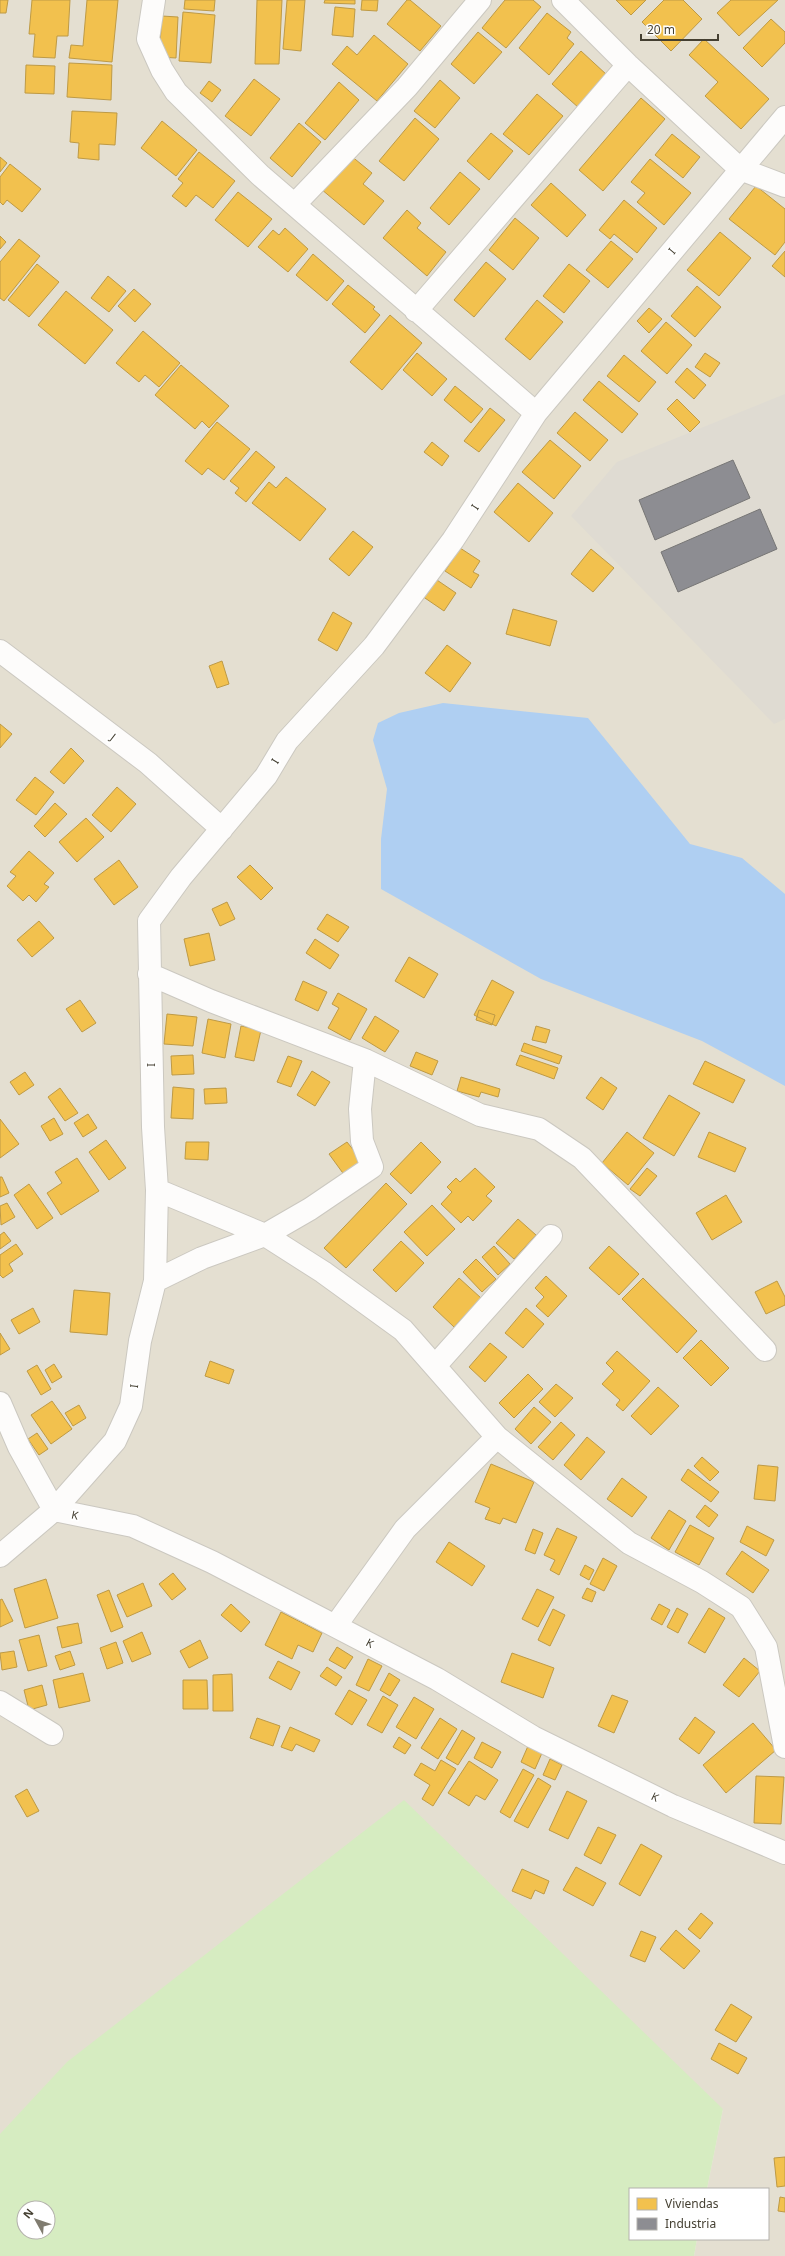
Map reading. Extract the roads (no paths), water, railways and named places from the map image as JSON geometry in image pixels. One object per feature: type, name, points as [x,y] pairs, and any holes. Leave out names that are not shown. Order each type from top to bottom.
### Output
[{"type":"street","points":[[154,0],[148,39],[162,70],[176,92],[260,175],[536,413]]},
{"type":"street","points":[[295,204],[407,87],[480,0]]},
{"type":"street","points":[[563,0],[628,65],[740,169],[785,186]]},
{"type":"street","points":[[416,311],[628,65]]},
{"type":"street","name":"I","points":[[0,1556],[54,1510],[115,1441],[131,1406],[140,1341],[156,1281],[157,1190],[153,1127],[149,920],[181,877],[266,776],[287,741],[374,646],[453,540],[536,413],[785,117]]},
{"type":"street","name":"J","points":[[0,651],[148,763],[222,829]]},
{"type":"street","points":[[149,974],[211,1001],[365,1060],[480,1115],[539,1129],[582,1158],[765,1350]]},
{"type":"street","points":[[156,1281],[202,1258],[265,1235],[317,1205],[372,1167],[362,1141],[360,1109],[365,1060]]},
{"type":"street","points":[[157,1190],[265,1235],[323,1272],[403,1330],[497,1437],[629,1543],[702,1582],[741,1607],[766,1647],[785,1747]]},
{"type":"street","points":[[435,1366],[551,1236]]},
{"type":"street","points":[[0,1403],[19,1447],[54,1510]]},
{"type":"street","points":[[336,1625],[405,1529],[497,1437]]},
{"type":"street","name":"K","points":[[54,1510],[133,1526],[212,1562],[336,1625],[437,1679],[533,1736],[673,1806],[785,1853]]},
{"type":"street","points":[[0,1702],[52,1734]]},
{"type":"water","points":[[443,703],[588,718],[690,844],[742,858],[785,894],[785,1086],[702,1041],[541,979],[381,889],[381,839],[387,789],[373,740],[378,723],[399,713]]}]
